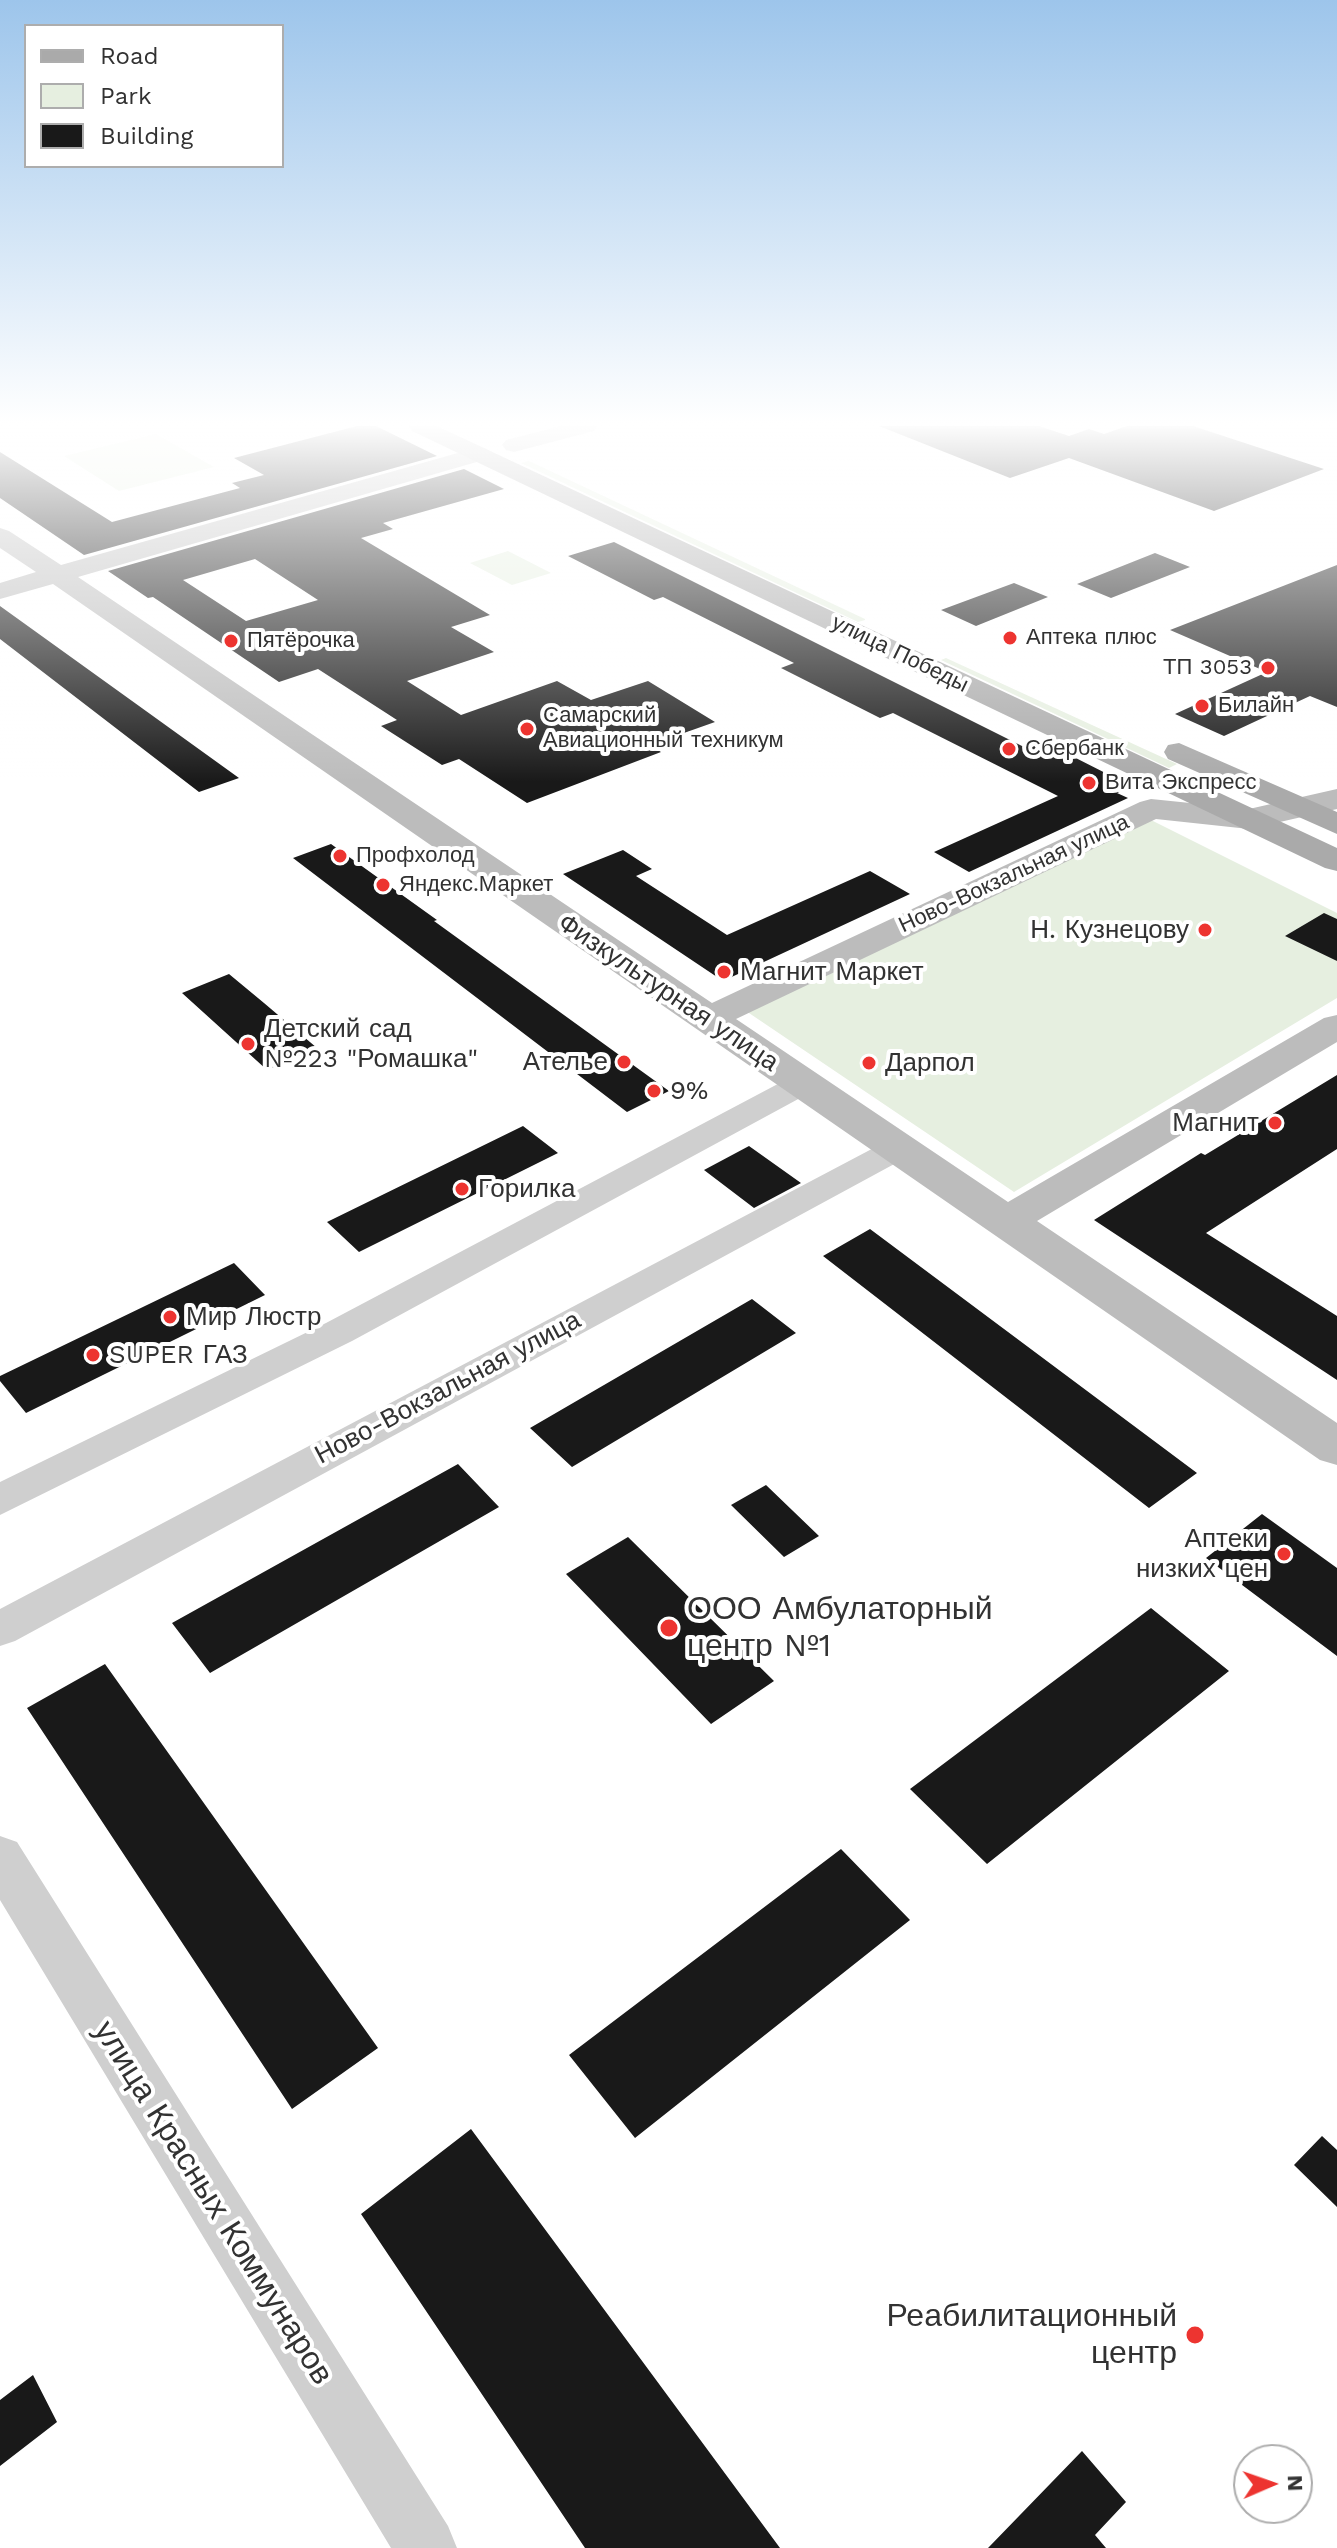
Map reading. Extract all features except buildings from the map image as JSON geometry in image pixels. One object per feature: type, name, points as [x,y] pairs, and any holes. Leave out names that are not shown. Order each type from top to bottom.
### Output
[{"type":"main road","name":"улица Победы","points":[[671,545],[1337,861]]},
{"type":"main road","points":[[850,630],[865,633],[887,631],[891,627],[884,616]]},
{"type":"main road","points":[[910,659],[909,651],[917,645],[948,645]]},
{"type":"main road","points":[[1150,739],[1337,824]]},
{"type":"street","name":"Физкультурная улица","points":[[13,545],[1337,1447]]},
{"type":"street","points":[[0,591],[163,545]]},
{"type":"street","name":"Ново-Вокзальная улица","points":[[707,1019],[1151,809],[1249,819],[1337,799]]},
{"type":"street","points":[[1006,1221],[1337,1026]]},
{"type":"street","points":[[0,1500],[339,1332],[802,1084]]},
{"type":"street","name":"Ново-Вокзальная улица","points":[[0,1629],[897,1149]]},
{"type":"street","name":"улица Красных Коммунаров","points":[[0,1857],[426,2548]]},
{"type":"green space","points":[[695,545],[707,545],[865,619],[858,622]]},
{"type":"green space","points":[[508,551],[551,573],[512,585],[470,563]]},
{"type":"green space","points":[[946,658],[1177,764],[1169,768],[941,660]]},
{"type":"green space","points":[[1149,819],[1337,913],[1337,998],[1014,1192],[746,1011]]},
{"type":"place","name":"Аптека плюс","points":[[1010,638]]},
{"type":"place","name":"Пятёрочка","points":[[231,641]]},
{"type":"place","name":"ТП 3053","points":[[1268,668]]},
{"type":"place","name":"Билайн","points":[[1202,706]]},
{"type":"place","name":"Самарский Авиационный техникум","points":[[527,729]]},
{"type":"place","name":"Сбербанк","points":[[1009,749]]},
{"type":"place","name":"Вита Экспресс","points":[[1089,783]]},
{"type":"place","name":"Профхолод","points":[[340,856]]},
{"type":"place","name":"Яндекс.Маркет","points":[[383,885]]},
{"type":"place","name":"Н. Кузнецову","points":[[1205,930]]},
{"type":"place","name":"Магнит Маркет","points":[[724,972]]},
{"type":"place","name":"Детский сад №223 \"Ромашка\"","points":[[248,1044]]},
{"type":"place","name":"Ателье","points":[[624,1062]]},
{"type":"place","name":"Дарпол","points":[[869,1063]]},
{"type":"place","name":"9%","points":[[654,1091]]},
{"type":"place","name":"Магнит","points":[[1275,1123]]},
{"type":"place","name":"Горилка","points":[[462,1189]]},
{"type":"place","name":"Мир Люстр","points":[[170,1317]]},
{"type":"place","name":"SUPER ГАЗ","points":[[93,1355]]},
{"type":"place","name":"Аптеки низких цен","points":[[1284,1554]]},
{"type":"place","name":"ООО Амбулаторный центр №1","points":[[669,1628]]},
{"type":"place","name":"Реабилитационный центр","points":[[1195,2335]]}]
